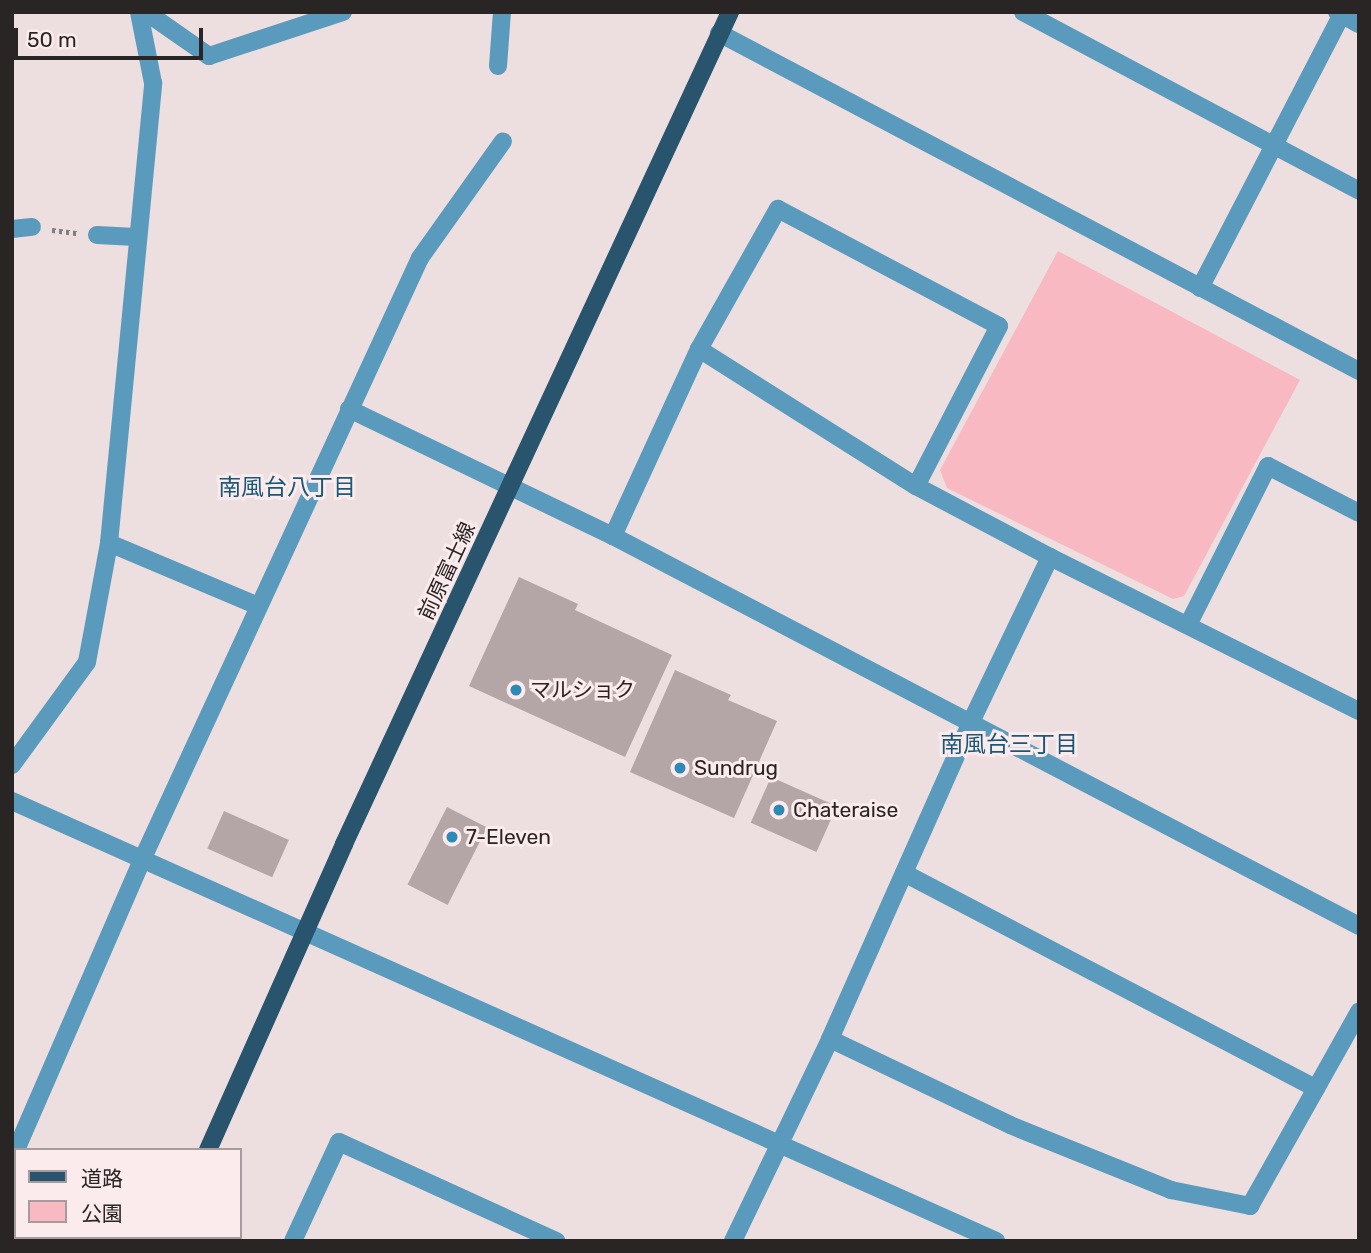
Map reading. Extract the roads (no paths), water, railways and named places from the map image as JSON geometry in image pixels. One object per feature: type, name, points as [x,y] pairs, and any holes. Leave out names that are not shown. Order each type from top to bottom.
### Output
[{"type":"main road","name":"前原富士線","points":[[209,1148],[344,845],[730,12]]},
{"type":"street","points":[[12,765],[87,662],[108,543],[153,83],[139,12]]},
{"type":"street","points":[[146,12],[209,56],[343,12]]},
{"type":"street","points":[[498,66],[502,12]]},
{"type":"street","points":[[1023,12],[1359,191]]},
{"type":"street","points":[[1200,288],[1341,13],[1359,24]]},
{"type":"street","points":[[719,33],[1359,371]]},
{"type":"street","points":[[17,1148],[142,860],[420,258],[503,141]]},
{"type":"street","points":[[613,536],[699,349],[778,209],[999,326],[916,486]]},
{"type":"street","points":[[12,229],[32,227]]},
{"type":"street","points":[[97,235],[136,237]]},
{"type":"street","points":[[699,349],[916,486],[1050,558],[1359,711]]},
{"type":"street","points":[[349,409],[613,536],[1359,926]]},
{"type":"street","points":[[1188,625],[1268,466],[1359,513]]},
{"type":"street","points":[[108,543],[258,606]]},
{"type":"street","points":[[733,1241],[830,1039],[971,722],[1050,558]]},
{"type":"street","points":[[12,801],[996,1241]]},
{"type":"street","points":[[904,873],[1317,1088]]},
{"type":"street","points":[[830,1039],[1010,1125],[1171,1190],[1250,1206],[1359,1012]]},
{"type":"street","points":[[293,1241],[339,1142],[556,1241]]},
{"type":"place","name":"マルショク","points":[[516,690]]},
{"type":"place","name":"Sundrug","points":[[680,768]]},
{"type":"place","name":"Chateraise","points":[[779,810]]},
{"type":"place","name":"7-Eleven","points":[[452,837]]},
{"type":"district","name":"南風台八丁目","points":[[287,487]]},
{"type":"district","name":"南風台三丁目","points":[[1009,744]]}]
